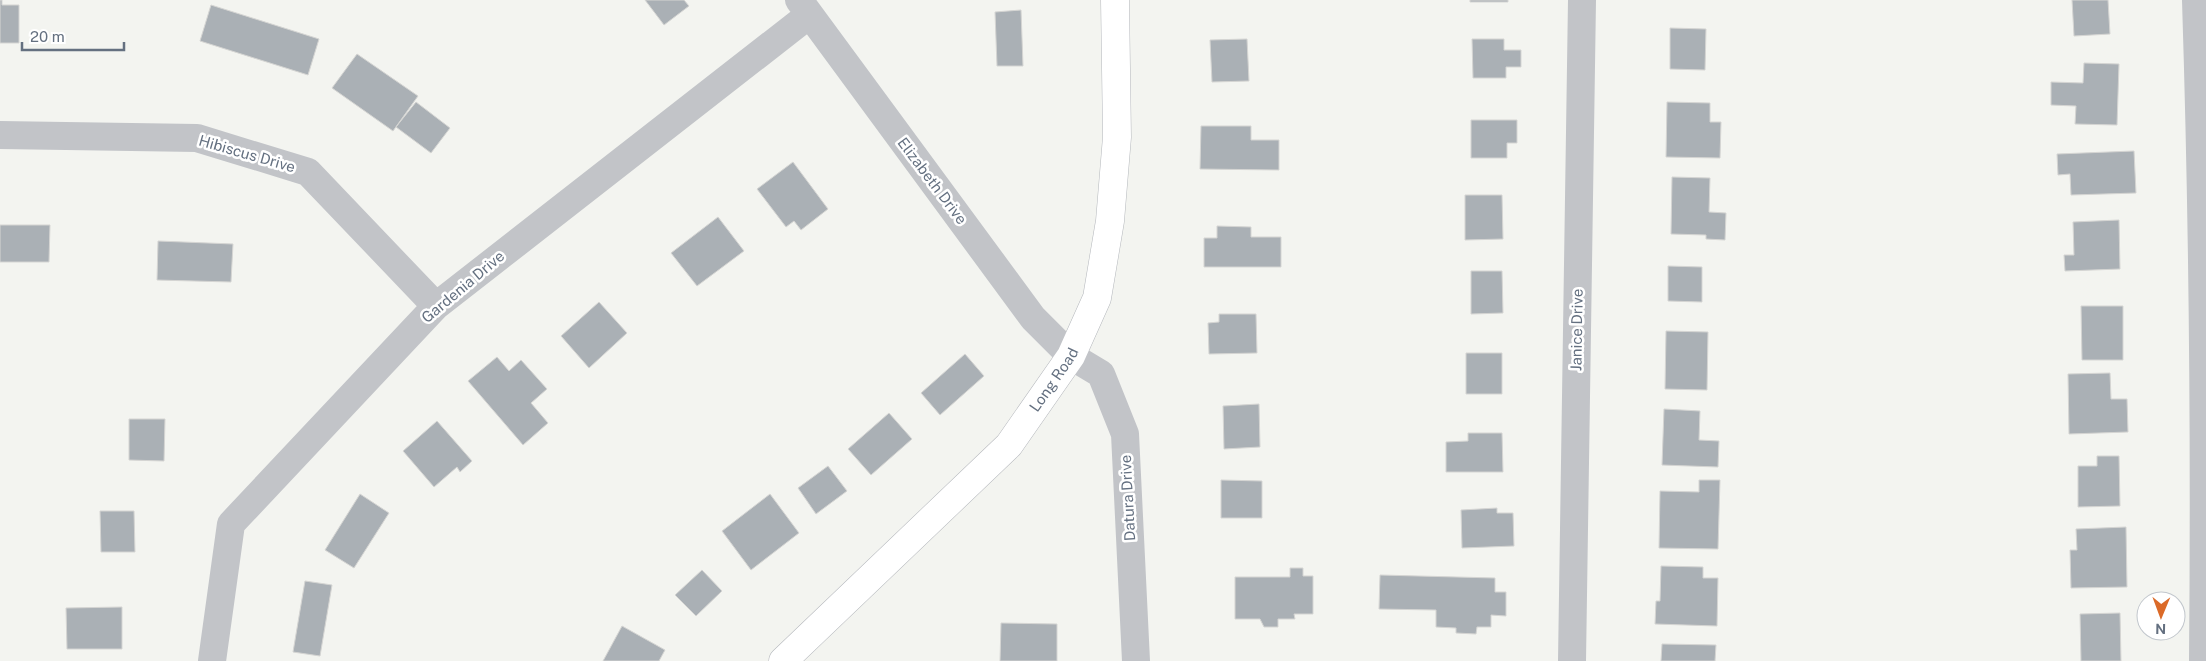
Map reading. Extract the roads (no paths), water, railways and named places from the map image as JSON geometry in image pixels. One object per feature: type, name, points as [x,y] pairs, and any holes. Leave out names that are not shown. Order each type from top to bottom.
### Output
[{"type":"street","name":"Long Road","points":[[783,661],[1010,445],[1071,356],[1097,298],[1110,221],[1117,137],[1115,0]]},
{"type":"street","name":"Janice Drive","points":[[1572,661],[1582,0]]},
{"type":"street","points":[[2196,0],[2201,160],[2205,530],[2203,661]]},
{"type":"street","name":"Elizabeth Drive","points":[[804,7],[1034,318],[1071,356]]},
{"type":"street","name":"Gardenia Drive","points":[[212,661],[232,524],[436,306],[804,7]]},
{"type":"street","name":"Hibiscus Drive","points":[[0,135],[197,138],[308,172],[436,306]]},
{"type":"street","name":"Datura Drive","points":[[1071,356],[1101,374],[1125,434],[1136,661]]}]
